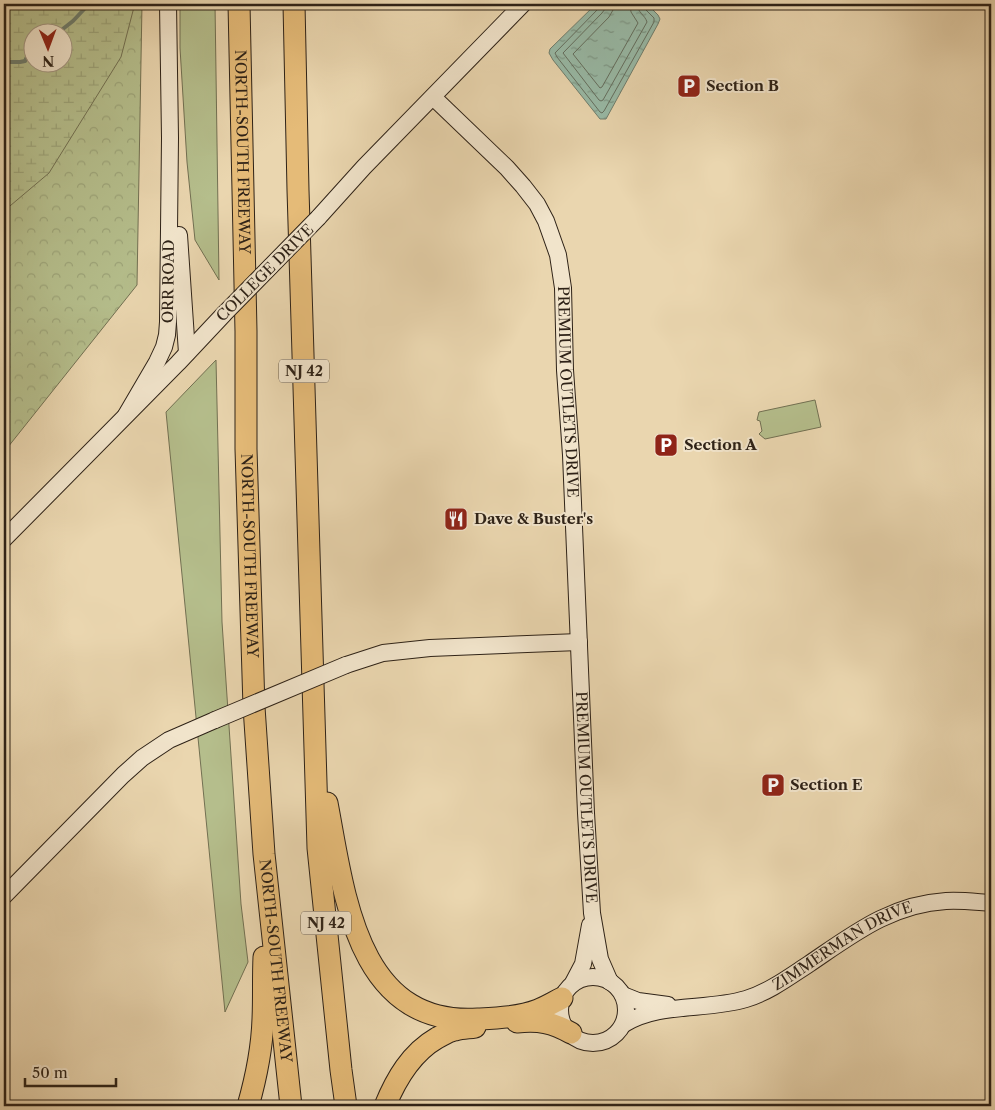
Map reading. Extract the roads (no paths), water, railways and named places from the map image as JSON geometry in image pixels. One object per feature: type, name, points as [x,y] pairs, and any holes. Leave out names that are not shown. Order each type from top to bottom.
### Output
[{"type":"highway","name":"NORTH-SOUTH FREEWAY","points":[[239,4],[246,331],[246,449],[254,707],[264,854],[291,1106]]},
{"type":"highway","name":"NJ 42","points":[[294,4],[298,200],[318,848],[340,1070],[346,1106]]},
{"type":"highway","points":[[316,739],[353,925],[376,971],[402,999],[421,1010],[467,1020],[528,1013],[540,1009],[568,990]]},
{"type":"highway","points":[[248,1106],[257,1072],[263,1019],[264,854]]},
{"type":"highway","points":[[385,1106],[401,1074],[418,1053],[433,1041],[453,1030],[491,1024],[534,1021],[548,1023],[571,1033]]},
{"type":"street","name":"ORR ROAD","points":[[126,415],[157,362],[167,335],[170,138],[168,4]]},
{"type":"street","name":"COLLEGE DRIVE","points":[[4,539],[318,218],[364,167],[522,4]]},
{"type":"street","name":"PREMIUM OUTLETS DRIVE","points":[[433,97],[524,186],[546,221],[558,255],[563,288],[564,345],[571,455],[592,913],[600,959],[610,982]]},
{"type":"street","name":"ORR ROAD","points":[[170,138],[186,353]]},
{"type":"street","points":[[4,896],[123,775],[142,758],[169,740],[346,665],[383,653],[430,648],[579,642]]},
{"type":"street","name":"ZIMMERMAN DRIVE","points":[[624,1024],[635,1018],[657,1012],[698,1006],[721,1005],[746,999],[763,992],[860,930],[899,910],[922,904],[946,901],[991,903]]},
{"type":"street","name":"PREMIUM OUTLETS DRIVE","points":[[568,990],[583,964],[592,913]]},
{"type":"street","points":[[593,976],[604,978],[610,982],[622,994],[626,1006],[627,1012],[624,1024],[615,1035],[600,1042],[577,1038],[564,1024],[562,1016],[561,1006],[568,990],[585,978],[593,976]]},
{"type":"street","name":"ZIMMERMAN DRIVE","points":[[622,994],[638,1001],[650,1003],[698,1006]]},
{"type":"water","points":[[596,4],[647,4],[660,19],[606,119],[600,119],[549,53],[550,49]]},
{"type":"waterway","points":[[72,22],[89,4]]},
{"type":"waterway","points":[[4,62],[22,62]]},
{"type":"place","name":"Section B","points":[[689,86]]},
{"type":"place","name":"Section A","points":[[666,445]]},
{"type":"place","name":"Dave & Buster's","points":[[456,519]]},
{"type":"place","name":"Section E","points":[[773,785]]}]
